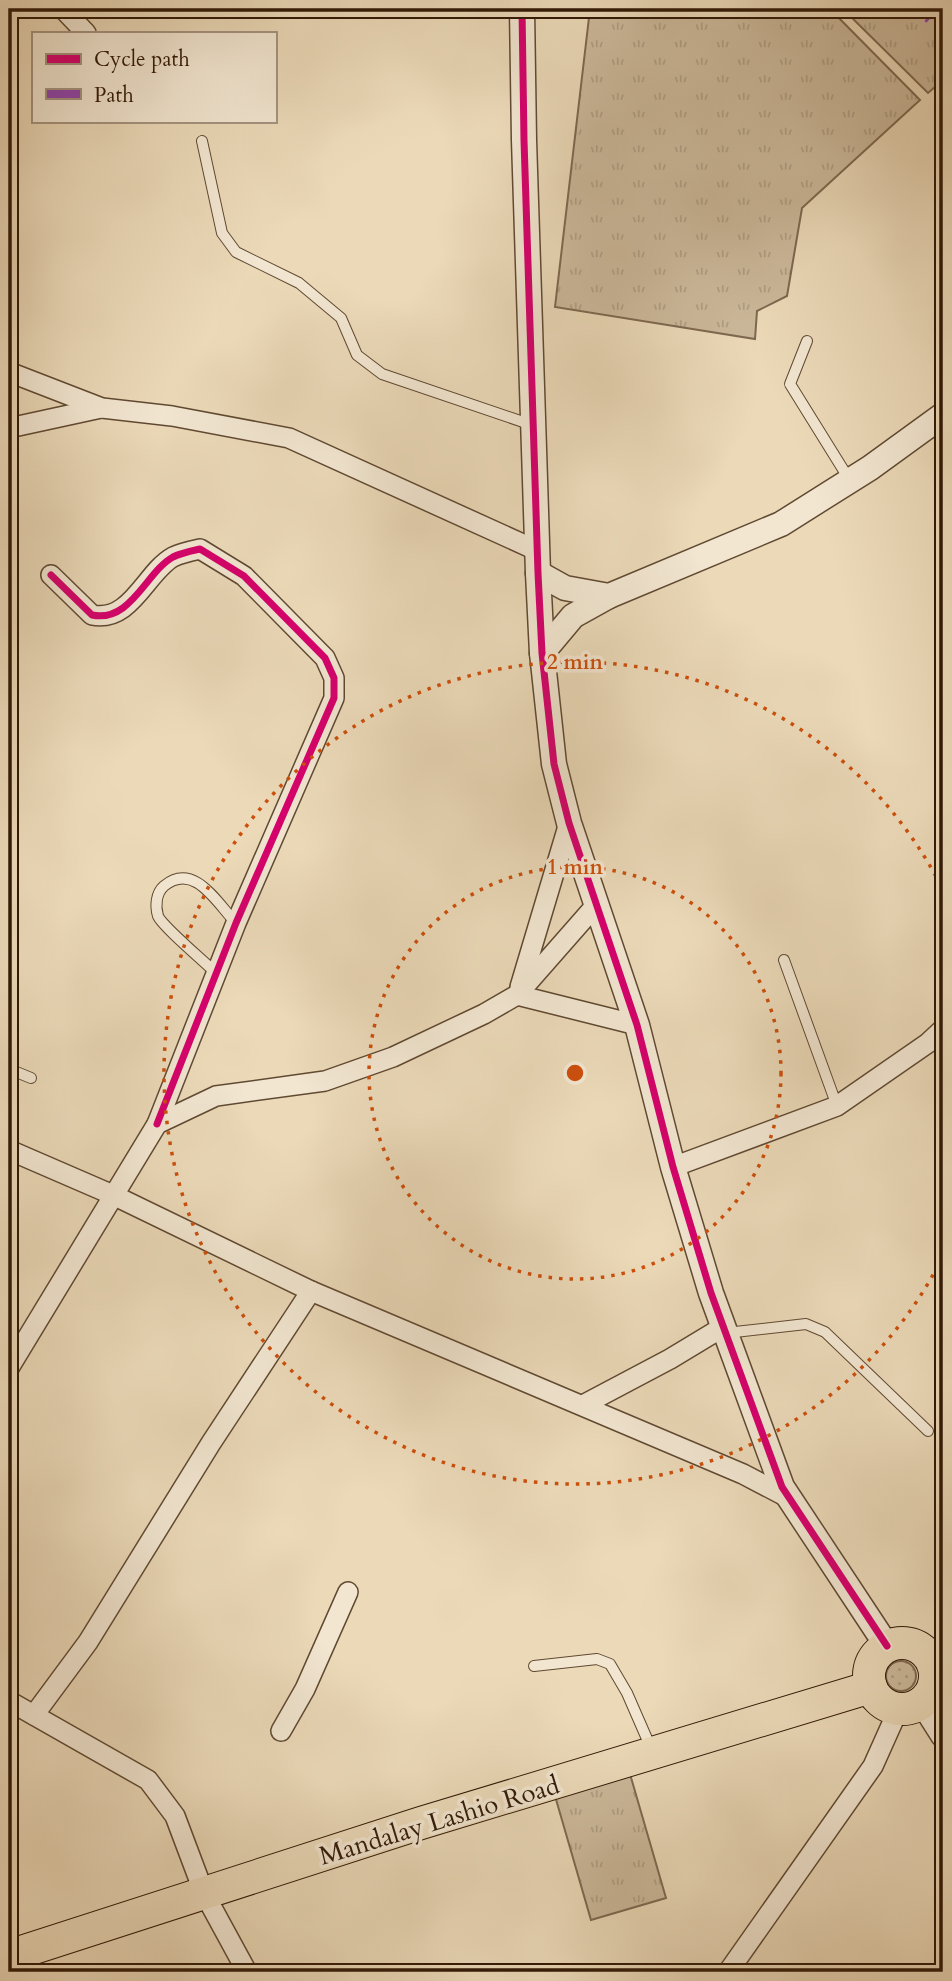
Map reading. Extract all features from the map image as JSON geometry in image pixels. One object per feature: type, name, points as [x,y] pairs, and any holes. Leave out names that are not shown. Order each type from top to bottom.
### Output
[{"type":"highway","points":[[906,1643],[937,1658],[933,1687],[911,1705],[882,1702],[871,1687],[870,1668],[873,1659],[887,1646],[906,1643]]},
{"type":"highway","name":"Mandalay Lashio Road","points":[[9,1956],[421,1823],[871,1687]]},
{"type":"street","points":[[63,9],[85,32]]},
{"type":"street","points":[[522,9],[538,562],[542,653],[554,764],[569,823],[637,1024],[673,1167],[724,1330],[787,1497],[887,1646]]},
{"type":"street","points":[[9,372],[102,408],[172,416],[289,438],[538,562],[565,588],[610,596]]},
{"type":"street","points":[[9,428],[102,408]]},
{"type":"street","points":[[542,653],[573,616],[610,596],[781,524],[870,468],[943,415]]},
{"type":"street","points":[[9,1368],[157,1124],[236,923],[334,698],[334,678],[325,659],[244,576],[200,549],[172,558],[130,601],[114,613],[100,617],[92,615],[51,575]]},
{"type":"street","points":[[517,995],[569,823]]},
{"type":"street","points":[[157,1124],[216,1096],[325,1082],[393,1057],[484,1014],[517,995],[596,905]]},
{"type":"street","points":[[517,995],[637,1024]]},
{"type":"street","points":[[673,1167],[837,1106],[929,1043],[943,1029]]},
{"type":"street","points":[[9,1150],[113,1195],[310,1291],[743,1474],[787,1497]]},
{"type":"street","points":[[34,1715],[88,1642],[211,1443],[310,1291]]},
{"type":"street","points":[[583,1405],[724,1330]]},
{"type":"street","points":[[281,1731],[305,1689],[348,1592]]},
{"type":"street","points":[[9,1701],[148,1780],[175,1816],[204,1893],[247,1972]]},
{"type":"street","points":[[728,1972],[873,1766],[911,1705],[943,1735]]},
{"type":"lane","points":[[202,141],[222,233],[236,251],[299,283],[341,318],[357,355],[382,374],[533,425]]},
{"type":"lane","points":[[807,341],[790,384],[849,479]]},
{"type":"lane","points":[[217,974],[159,918],[156,898],[160,888],[169,882],[183,876],[196,880],[236,923]]},
{"type":"lane","points":[[784,960],[837,1106]]},
{"type":"lane","points":[[9,1069],[31,1078]]},
{"type":"lane","points":[[724,1330],[806,1324],[825,1332],[928,1432]]},
{"type":"lane","points":[[534,1666],[597,1659],[610,1664],[627,1693],[653,1754]]},
{"type":"green space","points":[[590,9],[830,9],[920,100],[802,208],[787,296],[757,311],[755,339],[555,307]]},
{"type":"green space","points":[[843,9],[943,9],[943,80],[928,93]]},
{"type":"green space","points":[[901,1661],[907,1662],[915,1670],[915,1682],[907,1690],[901,1691],[895,1690],[887,1682],[886,1676],[887,1670],[895,1662]]},
{"type":"green space","points":[[630,1774],[666,1898],[591,1920],[555,1796]]},
{"type":"marked path","points":[[915,9],[928,21]]},
{"type":"cycle path","points":[[522,9],[538,573],[542,653],[554,764],[569,823],[637,1025],[673,1167],[711,1293],[782,1487],[887,1646]]},
{"type":"cycle path","points":[[51,575],[92,615],[106,615],[128,604],[163,564],[173,557],[200,549],[244,576],[325,658],[334,678],[334,698],[236,923],[157,1124]]}]
